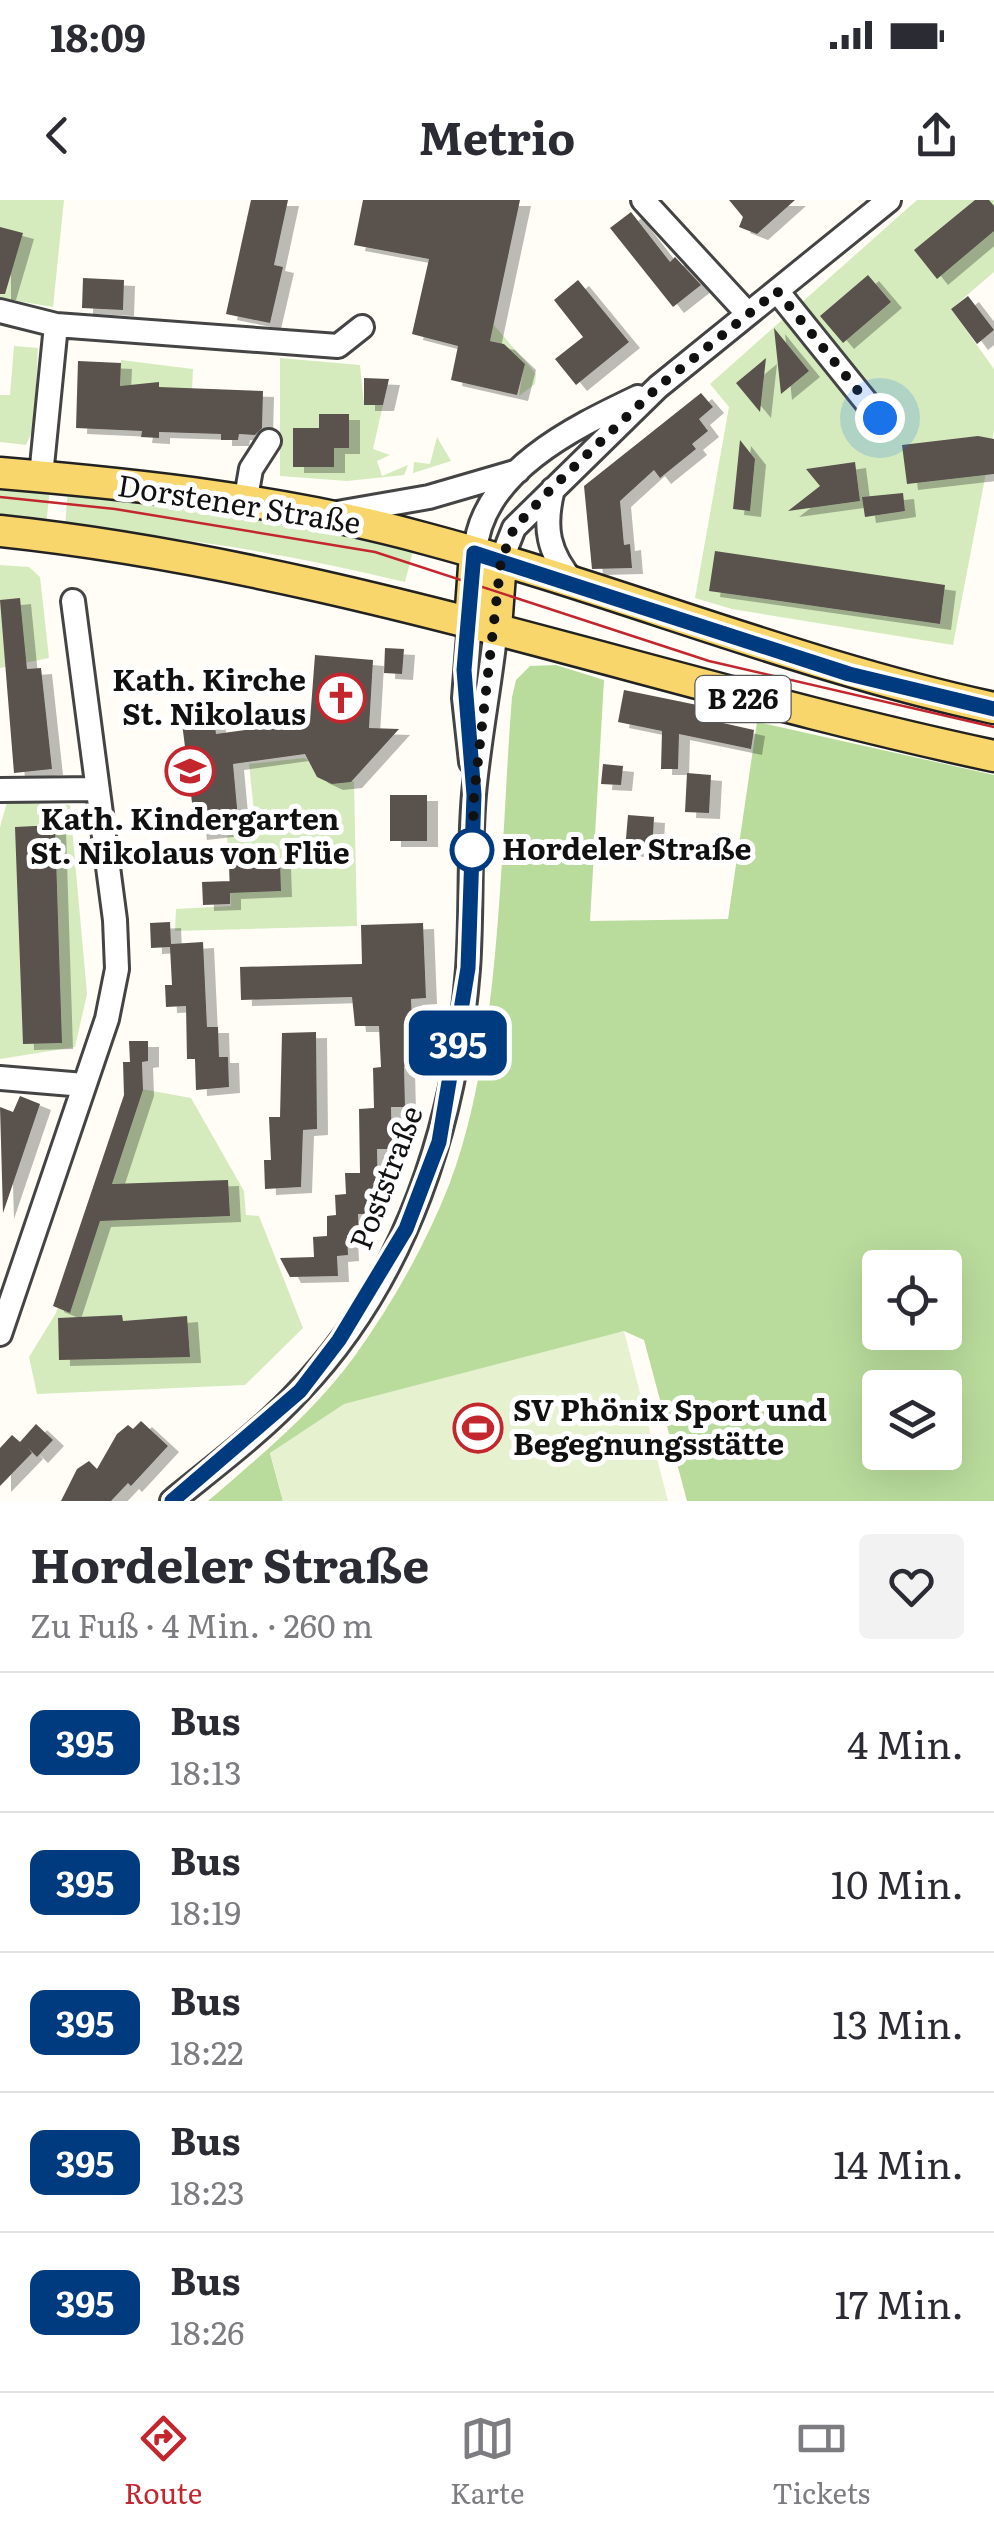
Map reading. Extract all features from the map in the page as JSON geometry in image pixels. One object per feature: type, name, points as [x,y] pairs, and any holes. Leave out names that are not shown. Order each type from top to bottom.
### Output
[{"type":"main road","name":"Dorstener Straße","points":[[0,473],[324,516],[488,557],[849,674],[994,708]]},
{"type":"main road","name":"Dorstener Straße","points":[[0,531],[297,578],[483,625],[735,697],[994,756]]},
{"type":"main road","points":[[483,625],[488,557]]},
{"type":"street","points":[[642,200],[748,314]]},
{"type":"street","points":[[488,557],[554,486],[658,387],[889,200]]},
{"type":"street","points":[[777,291],[880,418]]},
{"type":"street","points":[[0,311],[56,325],[338,346],[362,328]]},
{"type":"street","points":[[42,476],[56,325]]},
{"type":"street","points":[[488,557],[482,520],[518,471],[566,432],[658,387]]},
{"type":"street","points":[[245,503],[250,469],[269,441]]},
{"type":"street","points":[[324,516],[428,497],[518,471]]},
{"type":"street","points":[[554,486],[548,537],[555,561],[574,584]]},
{"type":"street","points":[[0,1334],[107,1019],[117,969],[73,601]]},
{"type":"street","name":"Poststraße","points":[[172,1501],[300,1391],[373,1290],[406,1229],[448,1109],[462,1018],[474,795],[464,698],[483,625]]},
{"type":"street","points":[[0,790],[98,789]]},
{"type":"street","points":[[0,1078],[84,1085]]},
{"type":"green space","points":[[0,200],[64,200],[53,307],[0,298]]},
{"type":"green space","points":[[917,200],[994,200],[994,272],[951,309],[994,369],[994,431],[953,645],[732,609],[695,598],[729,407],[710,384]]},
{"type":"green space","points":[[493,324],[536,374],[535,384],[519,396],[524,365],[504,344],[491,341],[488,350]]},
{"type":"green space","points":[[14,346],[38,348],[34,427],[26,445],[0,442],[0,395],[10,395]]},
{"type":"green space","points":[[280,358],[360,365],[364,404],[383,405],[373,449],[390,455],[377,461],[382,476],[408,465],[404,475],[347,481],[280,476]]},
{"type":"green space","points":[[121,360],[193,369],[192,389],[120,386]]},
{"type":"green space","points":[[437,437],[451,461],[413,473],[414,462],[430,464]]},
{"type":"green space","points":[[0,484],[50,489],[46,525],[0,520]]},
{"type":"green space","points":[[68,490],[321,527],[414,547],[405,582],[236,548],[65,526]]},
{"type":"green space","points":[[0,565],[29,567],[40,577],[49,658],[0,668]]},
{"type":"green space","points":[[556,665],[604,680],[590,921],[728,919],[757,722],[994,775],[994,1501],[687,1501],[644,1340],[624,1331],[270,1453],[283,1501],[208,1501],[304,1415],[354,1357],[407,1274],[449,1185],[480,1071],[489,1009],[516,680],[530,666]]},
{"type":"green space","points":[[304,758],[354,782],[357,926],[175,931],[176,909],[231,906],[227,836],[256,830],[249,764]]},
{"type":"green space","points":[[7,802],[70,805],[87,994],[75,1047],[0,1059],[0,827]]},
{"type":"green space","points":[[136,1088],[191,1098],[244,1191],[246,1215],[259,1216],[303,1328],[245,1385],[37,1394],[29,1357],[56,1313]]},
{"type":"green space","name":"SV Phönix Sport und Begegnungsstätte","points":[[624,1331],[668,1501],[283,1501],[270,1453],[344,1404]]},
{"type":"building","points":[[251,200],[288,200],[274,265],[283,267],[270,323],[226,314]]},
{"type":"building","points":[[363,200],[520,200],[490,341],[504,344],[525,364],[517,395],[451,380],[458,346],[412,334],[429,259],[354,245]]},
{"type":"building","points":[[729,200],[795,200],[757,234],[739,227],[743,217]]},
{"type":"building","points":[[975,200],[989,200],[994,206],[994,231],[937,279],[914,250]]},
{"type":"building","points":[[631,212],[670,262],[675,257],[701,285],[673,307],[610,228]]},
{"type":"building","points":[[0,227],[23,233],[5,294],[0,294]]},
{"type":"building","points":[[868,275],[891,302],[843,343],[820,316]]},
{"type":"building","points":[[83,278],[124,280],[123,310],[82,308]]},
{"type":"building","points":[[578,280],[629,342],[576,385],[555,359],[583,337],[554,300]]},
{"type":"building","points":[[968,296],[994,330],[977,344],[951,309]]},
{"type":"building","points":[[774,328],[809,371],[781,394]]},
{"type":"building","points":[[766,358],[760,412],[736,383]]},
{"type":"building","points":[[78,361],[121,363],[120,386],[159,382],[159,387],[263,391],[262,428],[255,435],[239,434],[238,440],[221,440],[221,434],[159,432],[159,438],[141,437],[142,431],[76,428]]},
{"type":"building","points":[[364,378],[389,379],[383,405],[364,405]]},
{"type":"building","points":[[701,393],[713,407],[699,419],[708,431],[692,444],[696,449],[660,478],[654,470],[620,501],[624,545],[630,544],[632,568],[592,569],[584,486]]},
{"type":"building","points":[[319,414],[349,414],[349,448],[334,448],[334,467],[293,467],[293,428],[319,428]]},
{"type":"building","points":[[978,436],[994,439],[994,474],[907,484],[902,445]]},
{"type":"building","points":[[740,440],[755,459],[750,511],[733,509]]},
{"type":"building","points":[[855,462],[860,501],[788,511],[820,486],[806,469]]},
{"type":"building","points":[[903,493],[905,511],[865,517],[862,497]]},
{"type":"building","points":[[715,551],[945,585],[940,624],[709,591]]},
{"type":"building","points":[[20,598],[27,669],[41,668],[52,769],[14,773],[0,600]]},
{"type":"building","points":[[385,648],[404,649],[402,674],[384,673]]},
{"type":"building","points":[[315,655],[373,660],[369,728],[399,729],[351,782],[332,784],[317,777],[305,754],[233,764],[239,829],[196,834],[182,723],[214,719],[216,734],[310,721]]},
{"type":"building","points":[[624,690],[707,707],[705,719],[754,730],[751,749],[679,734],[678,769],[661,769],[662,731],[618,722]]},
{"type":"building","points":[[603,764],[623,766],[621,785],[601,784]]},
{"type":"building","points":[[687,773],[711,775],[709,813],[685,812]]},
{"type":"building","points":[[390,795],[427,795],[427,841],[390,841]]},
{"type":"building","points":[[628,815],[654,817],[652,853],[625,850]]},
{"type":"building","points":[[55,825],[62,1043],[23,1044],[15,827]]},
{"type":"building","points":[[280,861],[281,891],[230,893],[229,863]]},
{"type":"building","points":[[230,881],[230,904],[203,905],[202,882]]},
{"type":"building","points":[[170,922],[171,944],[203,942],[207,1027],[218,1027],[219,1057],[228,1057],[229,1087],[196,1090],[195,1059],[187,1059],[186,1006],[166,1007],[165,985],[172,985],[170,947],[151,948],[150,923]]},
{"type":"building","points":[[423,923],[426,998],[411,999],[414,1066],[404,1066],[405,1107],[391,1107],[392,1149],[377,1149],[378,1193],[368,1193],[369,1214],[358,1214],[359,1234],[347,1235],[348,1255],[337,1256],[338,1276],[290,1277],[280,1258],[314,1257],[313,1237],[327,1236],[327,1216],[336,1215],[335,1195],[346,1194],[345,1173],[360,1173],[359,1109],[374,1108],[373,1068],[381,1067],[379,1026],[355,1026],[352,997],[241,1000],[240,967],[362,964],[361,925]]},
{"type":"building","points":[[316,1032],[317,1129],[303,1130],[301,1187],[265,1189],[264,1160],[271,1160],[269,1117],[280,1117],[282,1033]]},
{"type":"building","points":[[129,1041],[148,1041],[148,1061],[142,1062],[143,1090],[112,1184],[228,1180],[230,1216],[100,1221],[70,1313],[53,1306],[124,1095],[123,1062],[130,1062]]},
{"type":"building","points":[[20,1096],[40,1104],[3,1213],[0,1107],[13,1112]]},
{"type":"building","points":[[122,1315],[123,1321],[187,1316],[190,1357],[59,1360],[58,1318]]},
{"type":"building","points":[[141,1421],[168,1446],[131,1486],[128,1483],[111,1501],[61,1501],[77,1469],[89,1461],[97,1469],[117,1434],[128,1425],[133,1429]]},
{"type":"building","points":[[36,1424],[53,1440],[37,1457],[28,1448],[32,1453],[0,1486],[0,1448],[12,1435],[20,1442]]},
{"type":"tram line","points":[[0,497],[115,509],[375,552],[709,661],[994,727]]},
{"type":"bus line","name":"395","points":[[172,1501],[300,1391],[339,1340],[373,1290],[406,1229],[439,1142],[448,1109],[468,968],[474,795],[464,670],[474,553],[849,674],[994,709]]},
{"type":"place","name":"Kath. Kirche St. Nikolaus","points":[[341,698]]},
{"type":"place","name":"Kath. Kindergarten St. Nikolaus von Flüe","points":[[190,771]]},
{"type":"place","name":"Hordeler Straße","points":[[472,850]]},
{"type":"place","name":"SV Phönix Sport und Begegnungsstätte","points":[[478,1428]]},
{"type":"route","points":[[472,850],[472,860],[474,795],[492,668],[501,561],[514,528],[658,387],[777,291],[880,418]]}]
